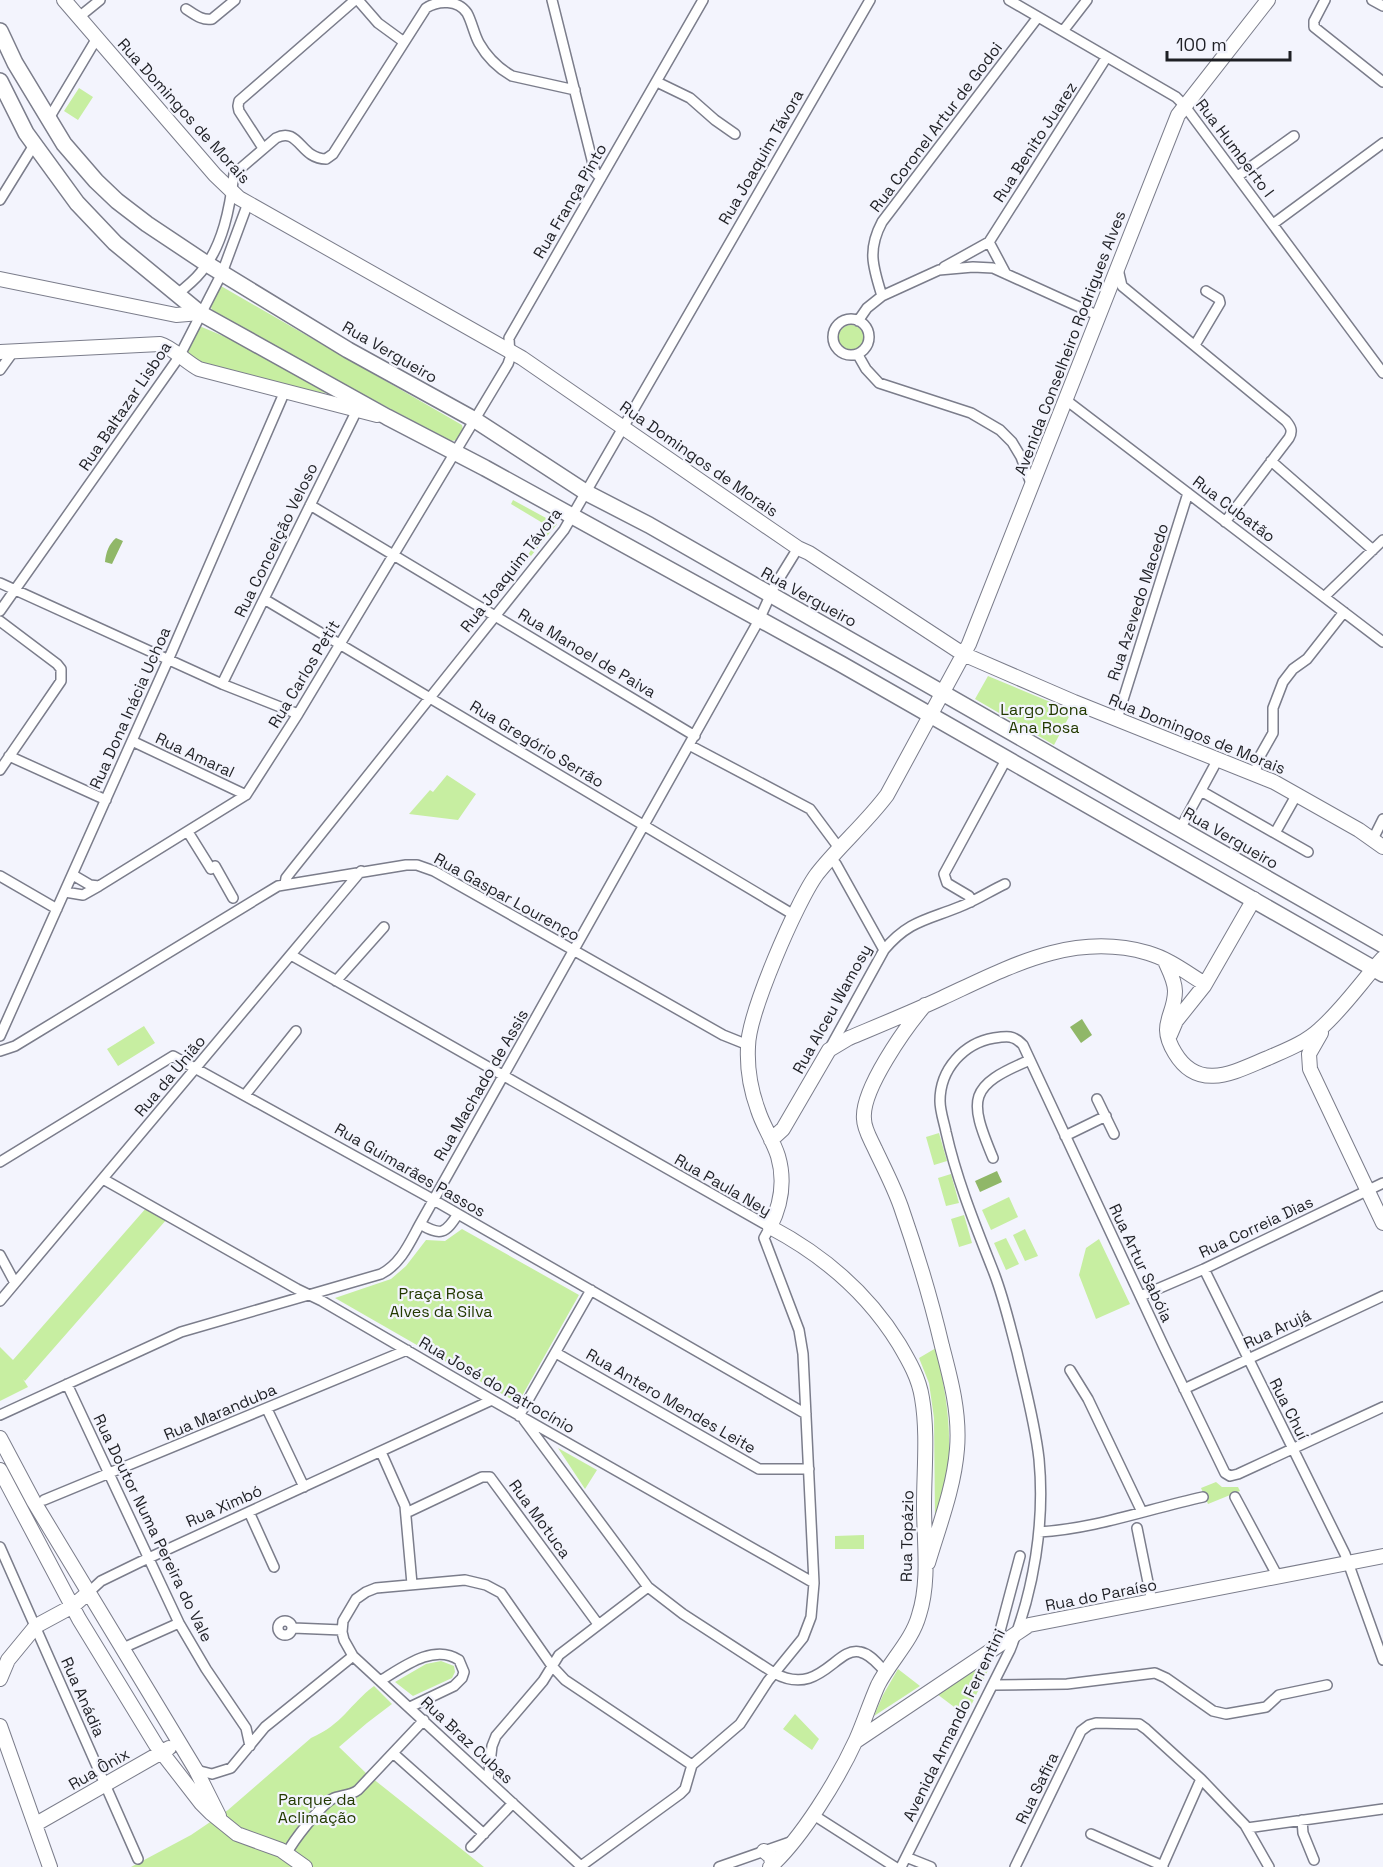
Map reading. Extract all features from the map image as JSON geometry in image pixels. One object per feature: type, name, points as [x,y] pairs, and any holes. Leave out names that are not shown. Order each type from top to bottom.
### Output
[{"type":"main road","name":"Rua Vergueiro","points":[[0,31],[15,63],[48,120],[64,144],[96,181],[117,201],[207,264],[348,350],[475,420],[587,493],[649,525],[1383,945]]},
{"type":"main road","points":[[0,81],[26,133],[73,198],[103,230],[200,314],[573,516],[931,715],[1254,899],[1380,966]]},
{"type":"street","name":"Rua Domingos de Morais","points":[[64,0],[215,175],[232,192],[248,203],[510,351],[798,548],[963,654],[1117,719],[1255,773],[1297,794],[1378,843]]},
{"type":"street","points":[[79,17],[100,0]]},
{"type":"street","points":[[186,9],[208,20],[235,0]]},
{"type":"street","points":[[263,148],[239,111],[239,100],[357,0],[378,22],[404,42]]},
{"type":"street","points":[[155,310],[192,282],[207,264],[230,207],[234,174],[263,148],[283,134],[289,135],[311,157],[326,159],[333,154],[426,8],[441,1],[450,0],[463,8],[485,53],[503,71],[512,76],[574,90]]},
{"type":"street","points":[[552,0],[595,172],[601,178]]},
{"type":"street","name":"Rua França Pinto","points":[[475,420],[508,364],[509,338],[703,0]]},
{"type":"street","name":"Rua Joaquim Távora","points":[[285,884],[286,878],[564,530],[870,0]]},
{"type":"street","name":"Rua Humberto I","points":[[1010,0],[1176,97],[1238,176],[1383,373]]},
{"type":"street","points":[[1063,32],[1087,0]]},
{"type":"street","name":"Avenida Conselheiro Rodrigues Alves","points":[[748,1045],[760,1000],[807,888],[834,853],[872,815],[887,795],[963,654],[1032,486],[1173,126],[1184,105],[1268,0]]},
{"type":"street","points":[[1325,0],[1314,21],[1314,27],[1383,82]]},
{"type":"street","points":[[1372,0],[1383,6]]},
{"type":"street","name":"Rua Coronel Artur de Godoi","points":[[882,297],[872,250],[882,222],[1038,17]]},
{"type":"street","points":[[48,120],[97,38]]},
{"type":"street","name":"Rua Benito Juarez","points":[[989,242],[1107,58]]},
{"type":"street","points":[[657,82],[686,95],[735,134]]},
{"type":"street","points":[[1238,176],[1294,136]]},
{"type":"street","points":[[1273,224],[1383,143]]},
{"type":"street","points":[[0,200],[34,145]]},
{"type":"street","name":"Rua Baltazar Lisboa","points":[[0,611],[179,357],[222,273],[248,203]]},
{"type":"street","points":[[858,321],[867,308],[882,297],[939,270],[989,242],[1006,274]]},
{"type":"street","points":[[939,270],[984,267],[1006,274],[1099,316]]},
{"type":"street","points":[[1118,268],[1122,286],[1290,425],[1291,435],[1225,522]]},
{"type":"street","points":[[0,279],[176,315],[200,314]]},
{"type":"street","points":[[1107,296],[1122,286]]},
{"type":"street","points":[[1195,345],[1220,303],[1219,299],[1206,291]]},
{"type":"street","points":[[850,319],[858,321],[865,327],[869,336],[867,346],[858,355],[850,356],[840,352],[832,339],[835,329],[842,321],[850,319]]},
{"type":"street","points":[[0,370],[7,352],[160,344],[167,346],[179,357],[200,369],[387,417]]},
{"type":"street","points":[[858,355],[866,369],[879,383],[970,413],[1000,430],[1012,442],[1021,457],[1032,486]]},
{"type":"street","name":"Rua Dona Inácia Uchoa","points":[[1,1035],[285,391]]},
{"type":"street","name":"Rua Cubatão","points":[[1066,400],[1383,642]]},
{"type":"street","name":"Rua Conceição Veloso","points":[[222,684],[357,410]]},
{"type":"street","name":"Rua Carlos Petit","points":[[65,892],[82,895],[99,886],[246,795],[298,714],[475,420]]},
{"type":"street","points":[[1271,460],[1373,550]]},
{"type":"street","name":"Rua Azevedo Macedo","points":[[1117,719],[1188,493]]},
{"type":"street","name":"Rua Manoel de Paiva","points":[[310,505],[695,736]]},
{"type":"street","points":[[1324,597],[1383,540]]},
{"type":"street","name":"Rua Machado de Assis","points":[[0,1415],[181,1332],[381,1274],[398,1261],[695,736],[759,620],[770,595],[798,548]]},
{"type":"street","points":[[0,583],[222,684],[298,714]]},
{"type":"street","name":"Rua Gregório Serrão","points":[[264,599],[795,915]]},
{"type":"street","points":[[1255,773],[1260,756],[1273,733],[1274,708],[1283,682],[1293,669],[1307,659],[1344,612]]},
{"type":"street","points":[[0,621],[57,664],[62,676],[61,681],[0,770]]},
{"type":"street","name":"Rua Amaral","points":[[132,741],[246,795]]},
{"type":"street","points":[[689,745],[810,809],[834,853],[836,864],[884,950]]},
{"type":"street","points":[[9,756],[106,800]]},
{"type":"street","points":[[970,902],[969,896],[947,883],[944,874],[1007,759]]},
{"type":"street","points":[[1180,829],[1218,759]]},
{"type":"street","points":[[1201,791],[1308,852]]},
{"type":"street","points":[[1275,833],[1297,794]]},
{"type":"street","points":[[1378,843],[1383,819]]},
{"type":"street","points":[[188,832],[211,869],[214,866],[233,898]]},
{"type":"street","name":"Rua Gaspar Lourenço","points":[[0,1051],[23,1041],[285,884],[406,865],[427,868],[723,1035],[748,1045]]},
{"type":"street","name":"Rua da União","points":[[0,1301],[361,871]]},
{"type":"street","points":[[73,875],[81,881],[99,886]]},
{"type":"street","points":[[0,876],[57,909]]},
{"type":"street","name":"Rua Alceu Wamosy","points":[[771,1140],[783,1130],[884,950],[896,936],[923,919],[970,902],[1005,884]]},
{"type":"street","points":[[1169,1041],[1172,1027],[1205,984],[1254,899]]},
{"type":"street","points":[[336,981],[384,927]]},
{"type":"street","points":[[829,1050],[849,1038],[1009,967],[1065,948],[1093,946],[1123,948],[1146,953],[1205,984]]},
{"type":"street","name":"Rua Paula Ney","points":[[291,955],[770,1227],[764,1238],[802,1341],[813,1583],[811,1617],[803,1638],[774,1673],[740,1724],[692,1765]]},
{"type":"street","points":[[1165,961],[1175,991],[1167,1026],[1169,1041],[1174,1052],[1191,1070],[1207,1076],[1226,1075],[1293,1047],[1312,1036],[1380,966]]},
{"type":"street","points":[[924,1577],[953,1474],[957,1449],[957,1420],[952,1386],[918,1257],[898,1199],[867,1131],[864,1104],[901,1036],[925,1005]]},
{"type":"street","points":[[1313,1077],[1309,1054],[1329,1021]]},
{"type":"street","points":[[245,1095],[296,1031]]},
{"type":"street","points":[[1,1035],[23,1041]]},
{"type":"street","name":"Avenida Armando Ferrentini","points":[[901,1867],[994,1685],[1017,1632],[1024,1613],[1039,1532],[1039,1461],[1032,1417],[999,1284],[957,1176],[940,1102],[942,1087],[948,1071],[957,1057],[973,1044],[984,1039],[1008,1035],[1019,1040],[1030,1060]]},
{"type":"street","points":[[748,1045],[757,1108],[779,1162],[781,1188],[778,1211],[770,1227]]},
{"type":"street","points":[[1293,1047],[1313,1077],[1383,1223]]},
{"type":"street","name":"Rua Guimarães Passos","points":[[0,1162],[173,1056],[433,1199],[806,1414]]},
{"type":"street","points":[[993,1158],[979,1119],[979,1094],[991,1079],[1030,1060]]},
{"type":"street","name":"Rua Artur Sabóia","points":[[1030,1060],[1225,1473],[1230,1476],[1293,1449]]},
{"type":"street","points":[[1097,1099],[1114,1134]]},
{"type":"street","points":[[1065,1136],[1106,1116]]},
{"type":"street","name":"Rua José do Patrocínio","points":[[103,1179],[813,1583]]},
{"type":"street","name":"Rua Correia Dias","points":[[1141,1296],[1204,1269],[1383,1183]]},
{"type":"street","points":[[420,1224],[441,1232],[448,1228],[458,1214]]},
{"type":"street","name":"Rua Topázio","points":[[770,1227],[817,1256],[843,1276],[873,1306],[909,1360],[920,1386],[924,1407],[925,1436],[924,1577],[919,1618],[886,1672],[856,1741],[835,1779],[794,1841],[771,1866]]},
{"type":"street","points":[[0,1255],[15,1283]]},
{"type":"street","name":"Rua Chuí","points":[[1204,1269],[1348,1563],[1383,1660]]},
{"type":"street","points":[[591,1290],[520,1416],[648,1587],[683,1614],[774,1673],[787,1679],[819,1675],[843,1656],[857,1651],[866,1654],[886,1672]]},
{"type":"street","name":"Rua Arujá","points":[[1184,1389],[1383,1296]]},
{"type":"street","name":"Rua Maranduba","points":[[44,1500],[407,1350]]},
{"type":"street","name":"Rua Antero Mendes Leite","points":[[555,1353],[759,1469],[809,1469]]},
{"type":"street","points":[[1070,1370],[1088,1399],[1142,1512]]},
{"type":"street","name":"Rua Doutor Numa Pereira do Vale","points":[[67,1384],[179,1623],[246,1728],[250,1746]]},
{"type":"street","name":"Rua Ximbó","points":[[0,1679],[8,1660],[36,1626],[73,1606],[100,1581],[492,1400]]},
{"type":"street","points":[[1293,1449],[1383,1407]]},
{"type":"street","points":[[267,1408],[304,1487]]},
{"type":"street","points":[[553,1435],[549,1445],[555,1462]]},
{"type":"street","points":[[0,1438],[34,1502],[196,1770],[219,1818]]},
{"type":"street","points":[[381,1452],[405,1506],[412,1584]]},
{"type":"street","points":[[0,1470],[73,1606],[161,1753],[201,1803],[237,1834],[287,1853],[304,1867]]},
{"type":"street","name":"Rua Motuca","points":[[406,1513],[482,1477],[490,1477],[598,1624]]},
{"type":"street","points":[[1039,1532],[1065,1529],[1203,1497]]},
{"type":"street","points":[[1235,1497],[1278,1577]]},
{"type":"street","points":[[249,1512],[274,1567]]},
{"type":"street","points":[[924,1519],[929,1528],[940,1524]]},
{"type":"street","points":[[1137,1528],[1152,1602]]},
{"type":"street","name":"Rua Anádia","points":[[0,1547],[138,1859]]},
{"type":"street","points":[[997,1640],[1020,1556]]},
{"type":"street","name":"Rua do Paraíso","points":[[856,1741],[997,1640],[1029,1625],[1383,1556]]},
{"type":"street","points":[[293,1628],[342,1630],[348,1609],[356,1599],[376,1587],[465,1580],[480,1582],[495,1589],[507,1600],[552,1665],[571,1685],[692,1765],[685,1789],[676,1798],[581,1867]]},
{"type":"street","points":[[488,1780],[492,1746],[496,1736],[543,1681],[559,1654],[648,1587]]},
{"type":"street","points":[[123,1648],[179,1623]]},
{"type":"street","name":"Rua Braz Cubas","points":[[342,1630],[344,1640],[353,1656],[581,1867]]},
{"type":"street","points":[[380,1681],[417,1660],[433,1654],[448,1654],[459,1660],[464,1672],[457,1683],[410,1707]]},
{"type":"street","points":[[196,1770],[212,1774],[224,1772],[237,1762],[265,1726],[353,1656]]},
{"type":"street","points":[[994,1685],[1067,1684],[1155,1673],[1166,1677],[1213,1711],[1226,1714],[1266,1707],[1279,1695],[1328,1685]]},
{"type":"street","points":[[867,1714],[869,1721],[883,1721]]},
{"type":"street","points":[[287,1853],[291,1844],[326,1803],[357,1791],[423,1720]]},
{"type":"street","name":"Rua Safira","points":[[1014,1867],[1082,1731],[1089,1725],[1096,1723],[1139,1724],[1202,1779]]},
{"type":"street","points":[[0,1726],[50,1867]]},
{"type":"street","name":"Rua Ônix","points":[[36,1824],[178,1742]]},
{"type":"street","points":[[393,1753],[484,1834]]},
{"type":"street","points":[[1091,1834],[1163,1866],[1202,1779],[1247,1828],[1269,1867]]},
{"type":"street","points":[[471,1847],[513,1803]]},
{"type":"street","points":[[1247,1828],[1383,1809]]},
{"type":"street","points":[[812,1814],[895,1867]]},
{"type":"street","points":[[1302,1820],[1303,1833],[1314,1860]]},
{"type":"street","points":[[719,1867],[794,1841]]},
{"type":"street","points":[[764,1851],[771,1857],[771,1866]]},
{"type":"street","points":[[906,1857],[931,1867]]},
{"type":"green space","points":[[79,88],[93,97],[78,120],[64,111]]},
{"type":"green space","points":[[221,286],[462,425],[463,430],[457,440],[451,441],[334,379],[212,310],[210,304]]},
{"type":"green space","points":[[197,325],[254,349],[332,394],[271,385],[203,368],[184,356]]},
{"type":"green space","points":[[851,325],[860,329],[864,338],[860,347],[851,351],[842,347],[838,338],[842,329]]},
{"type":"green space","points":[[513,500],[557,524],[531,556],[528,555],[546,525],[511,504]]},
{"type":"green space","name":"Largo Dona Ana Rosa","points":[[988,676],[1072,711],[1054,745],[975,699]]},
{"type":"green space","points":[[447,775],[476,794],[458,820],[409,814],[430,790],[433,792]]},
{"type":"green space","points":[[144,1026],[155,1043],[118,1066],[107,1049]]},
{"type":"green space","points":[[939,1133],[947,1161],[934,1165],[926,1137]]},
{"type":"green space","points":[[951,1174],[959,1203],[946,1206],[938,1178]]},
{"type":"green space","points":[[1009,1197],[1018,1217],[991,1230],[982,1210]]},
{"type":"green space","points":[[147,1207],[167,1219],[25,1381],[23,1379],[28,1387],[0,1401],[0,1347],[13,1360]]},
{"type":"green space","points":[[964,1215],[972,1243],[959,1247],[951,1219]]},
{"type":"green space","name":"Praça Rosa Alves da Silva","points":[[462,1229],[579,1295],[518,1403],[335,1298],[391,1279],[406,1266],[426,1240],[445,1241]]},
{"type":"green space","points":[[1025,1229],[1038,1256],[1025,1261],[1013,1235]]},
{"type":"green space","points":[[1006,1238],[1019,1264],[1006,1270],[994,1243]]},
{"type":"green space","points":[[1099,1239],[1130,1304],[1096,1319],[1079,1275],[1086,1248]]},
{"type":"green space","points":[[936,1348],[945,1391],[949,1455],[947,1476],[935,1518],[934,1418],[929,1383],[919,1358]]},
{"type":"green space","points":[[558,1448],[597,1470],[585,1489]]},
{"type":"green space","points":[[1216,1482],[1222,1487],[1238,1487],[1240,1491],[1208,1504],[1201,1488]]},
{"type":"green space","points":[[864,1535],[864,1549],[835,1549],[835,1536]]},
{"type":"green space","points":[[441,1661],[454,1666],[455,1672],[452,1678],[413,1696],[395,1682],[426,1664]]},
{"type":"green space","points":[[991,1662],[990,1666],[966,1716],[937,1694]]},
{"type":"green space","points":[[898,1669],[920,1686],[874,1716],[883,1695]]},
{"type":"green space","name":"Parque da Aclimação","points":[[374,1686],[392,1704],[339,1747],[367,1774],[484,1867],[131,1867],[191,1835],[228,1810],[311,1738],[331,1727]]},
{"type":"green space","points":[[795,1714],[819,1739],[812,1750],[783,1729]]},
{"type":"shaded area","points":[[116,538],[123,541],[112,564],[105,562],[108,548]]},
{"type":"shaded area","points":[[1082,1019],[1092,1035],[1081,1043],[1070,1027]]},
{"type":"shaded area","points":[[997,1171],[1002,1182],[980,1192],[975,1181]]}]
